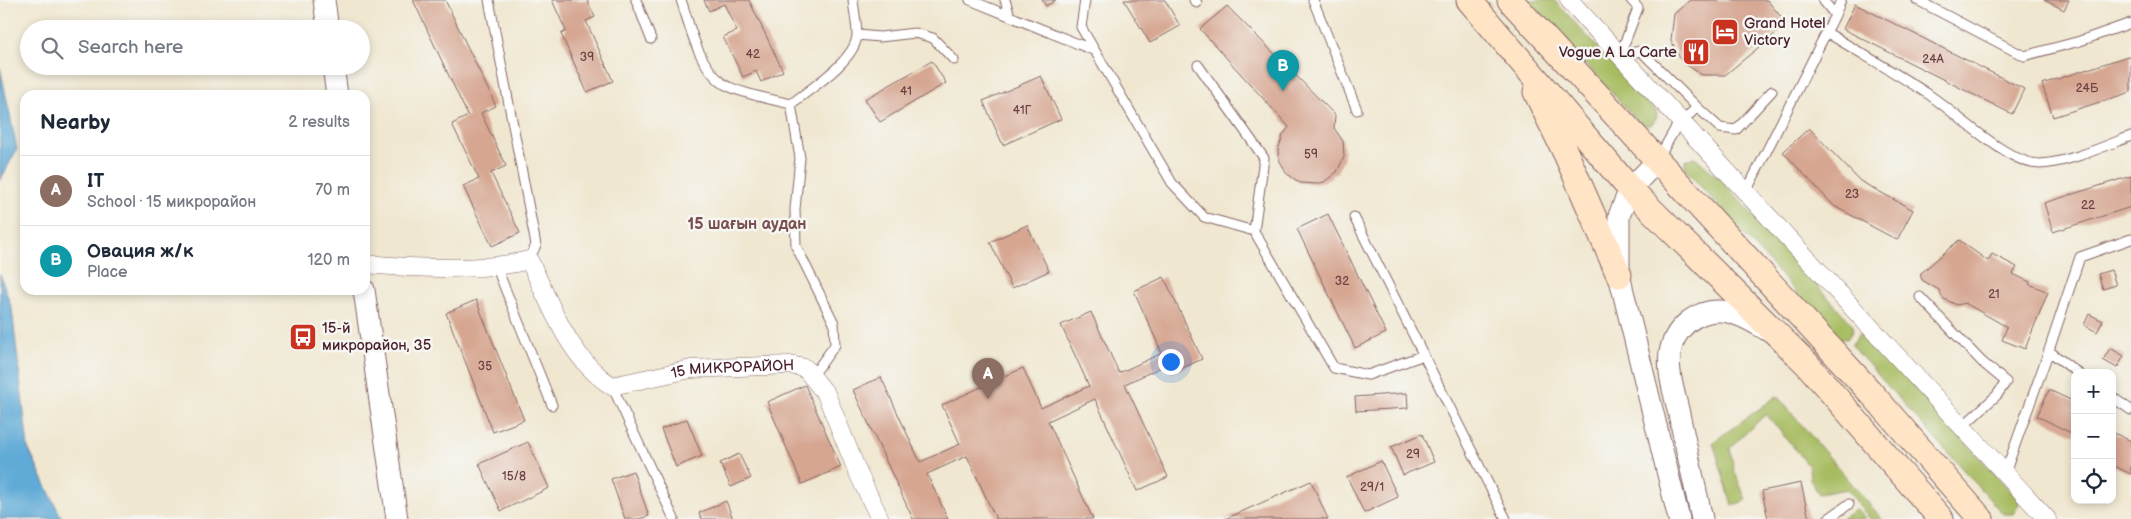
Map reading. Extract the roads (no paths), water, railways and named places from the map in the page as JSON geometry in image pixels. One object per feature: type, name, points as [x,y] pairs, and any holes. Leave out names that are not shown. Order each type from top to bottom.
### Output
[{"type":"main road","points":[[1469,0],[1630,189],[1814,371],[1941,519]]},
{"type":"main road","points":[[1510,0],[1873,395],[1981,519]]},
{"type":"main road","points":[[1518,56],[1567,156],[1619,275]]},
{"type":"street","points":[[324,0],[327,20]]},
{"type":"street","points":[[1569,0],[2047,519]]},
{"type":"street","points":[[334,75],[336,90]]},
{"type":"street","points":[[1658,160],[1630,189],[1620,216],[1619,275],[1679,519]]},
{"type":"street","points":[[370,264],[410,267],[496,266],[529,260],[574,350],[600,378],[612,386]]},
{"type":"street","points":[[365,295],[397,519]]},
{"type":"street","points":[[1702,519],[1672,383],[1670,354],[1675,335],[1700,314],[1722,311],[1744,317],[1781,337]]},
{"type":"street","name":"15 МИКРОРАЙОН","points":[[612,386],[690,369],[790,365],[805,368],[826,394],[858,473],[880,519]]},
{"type":"lane","points":[[489,0],[536,245],[529,260]]},
{"type":"lane","points":[[636,0],[652,40]]},
{"type":"lane","points":[[681,0],[699,54],[722,84],[791,104]]},
{"type":"lane","points":[[791,104],[840,65],[855,46],[857,35],[853,0]]},
{"type":"lane","points":[[970,0],[1093,50]]},
{"type":"lane","points":[[1004,0],[1010,16]]},
{"type":"lane","points":[[1085,0],[1080,27],[1172,183],[1204,217],[1254,231]]},
{"type":"lane","points":[[1313,0],[1357,110]]},
{"type":"lane","points":[[1620,55],[1638,8],[1631,0]]},
{"type":"lane","points":[[1823,0],[1835,15]]},
{"type":"lane","points":[[1746,192],[1841,0]]},
{"type":"lane","points":[[1918,0],[2024,56],[2080,42],[2131,23]]},
{"type":"lane","points":[[1826,32],[1928,94],[2003,150],[2024,162],[2040,164],[2062,160],[2131,136]]},
{"type":"lane","points":[[857,35],[880,37],[915,33],[933,38],[954,60]]},
{"type":"lane","points":[[1620,55],[1641,51],[1696,107],[1720,128],[1736,130],[1772,91]]},
{"type":"lane","points":[[1198,65],[1264,158],[1254,231],[1334,368],[1368,375],[1424,355]]},
{"type":"lane","points":[[791,104],[800,158],[795,209],[796,246],[834,323],[835,345],[813,376]]},
{"type":"lane","points":[[1658,160],[1675,129],[1696,107]]},
{"type":"lane","points":[[1354,217],[1506,519]]},
{"type":"lane","points":[[2004,473],[2049,351],[2080,257],[2131,239]]},
{"type":"lane","points":[[496,266],[552,405]]},
{"type":"lane","points":[[1920,297],[1982,362],[2006,382],[1997,395],[1962,427]]},
{"type":"lane","points":[[2049,351],[2073,369]]},
{"type":"lane","points":[[612,386],[674,519]]},
{"type":"lane","points":[[2116,400],[2131,410]]},
{"type":"lane","points":[[1828,519],[1849,504]]},
{"type":"water","points":[[0,67],[17,149],[0,181]]},
{"type":"water","points":[[0,274],[12,309],[28,448],[62,519],[0,519]]},
{"type":"place","name":"Grand Hotel Victory","points":[[1725,32]]},
{"type":"place","name":"Vogue A La Carte","points":[[1696,52]]},
{"type":"place","name":"Овация ж/к","points":[[1283,91]]},
{"type":"place","name":"15-й микрорайон, 35","points":[[303,337]]},
{"type":"place","name":"IT","points":[[988,399]]},
{"type":"district","name":"15 шағын аудан","points":[[747,223]]}]
